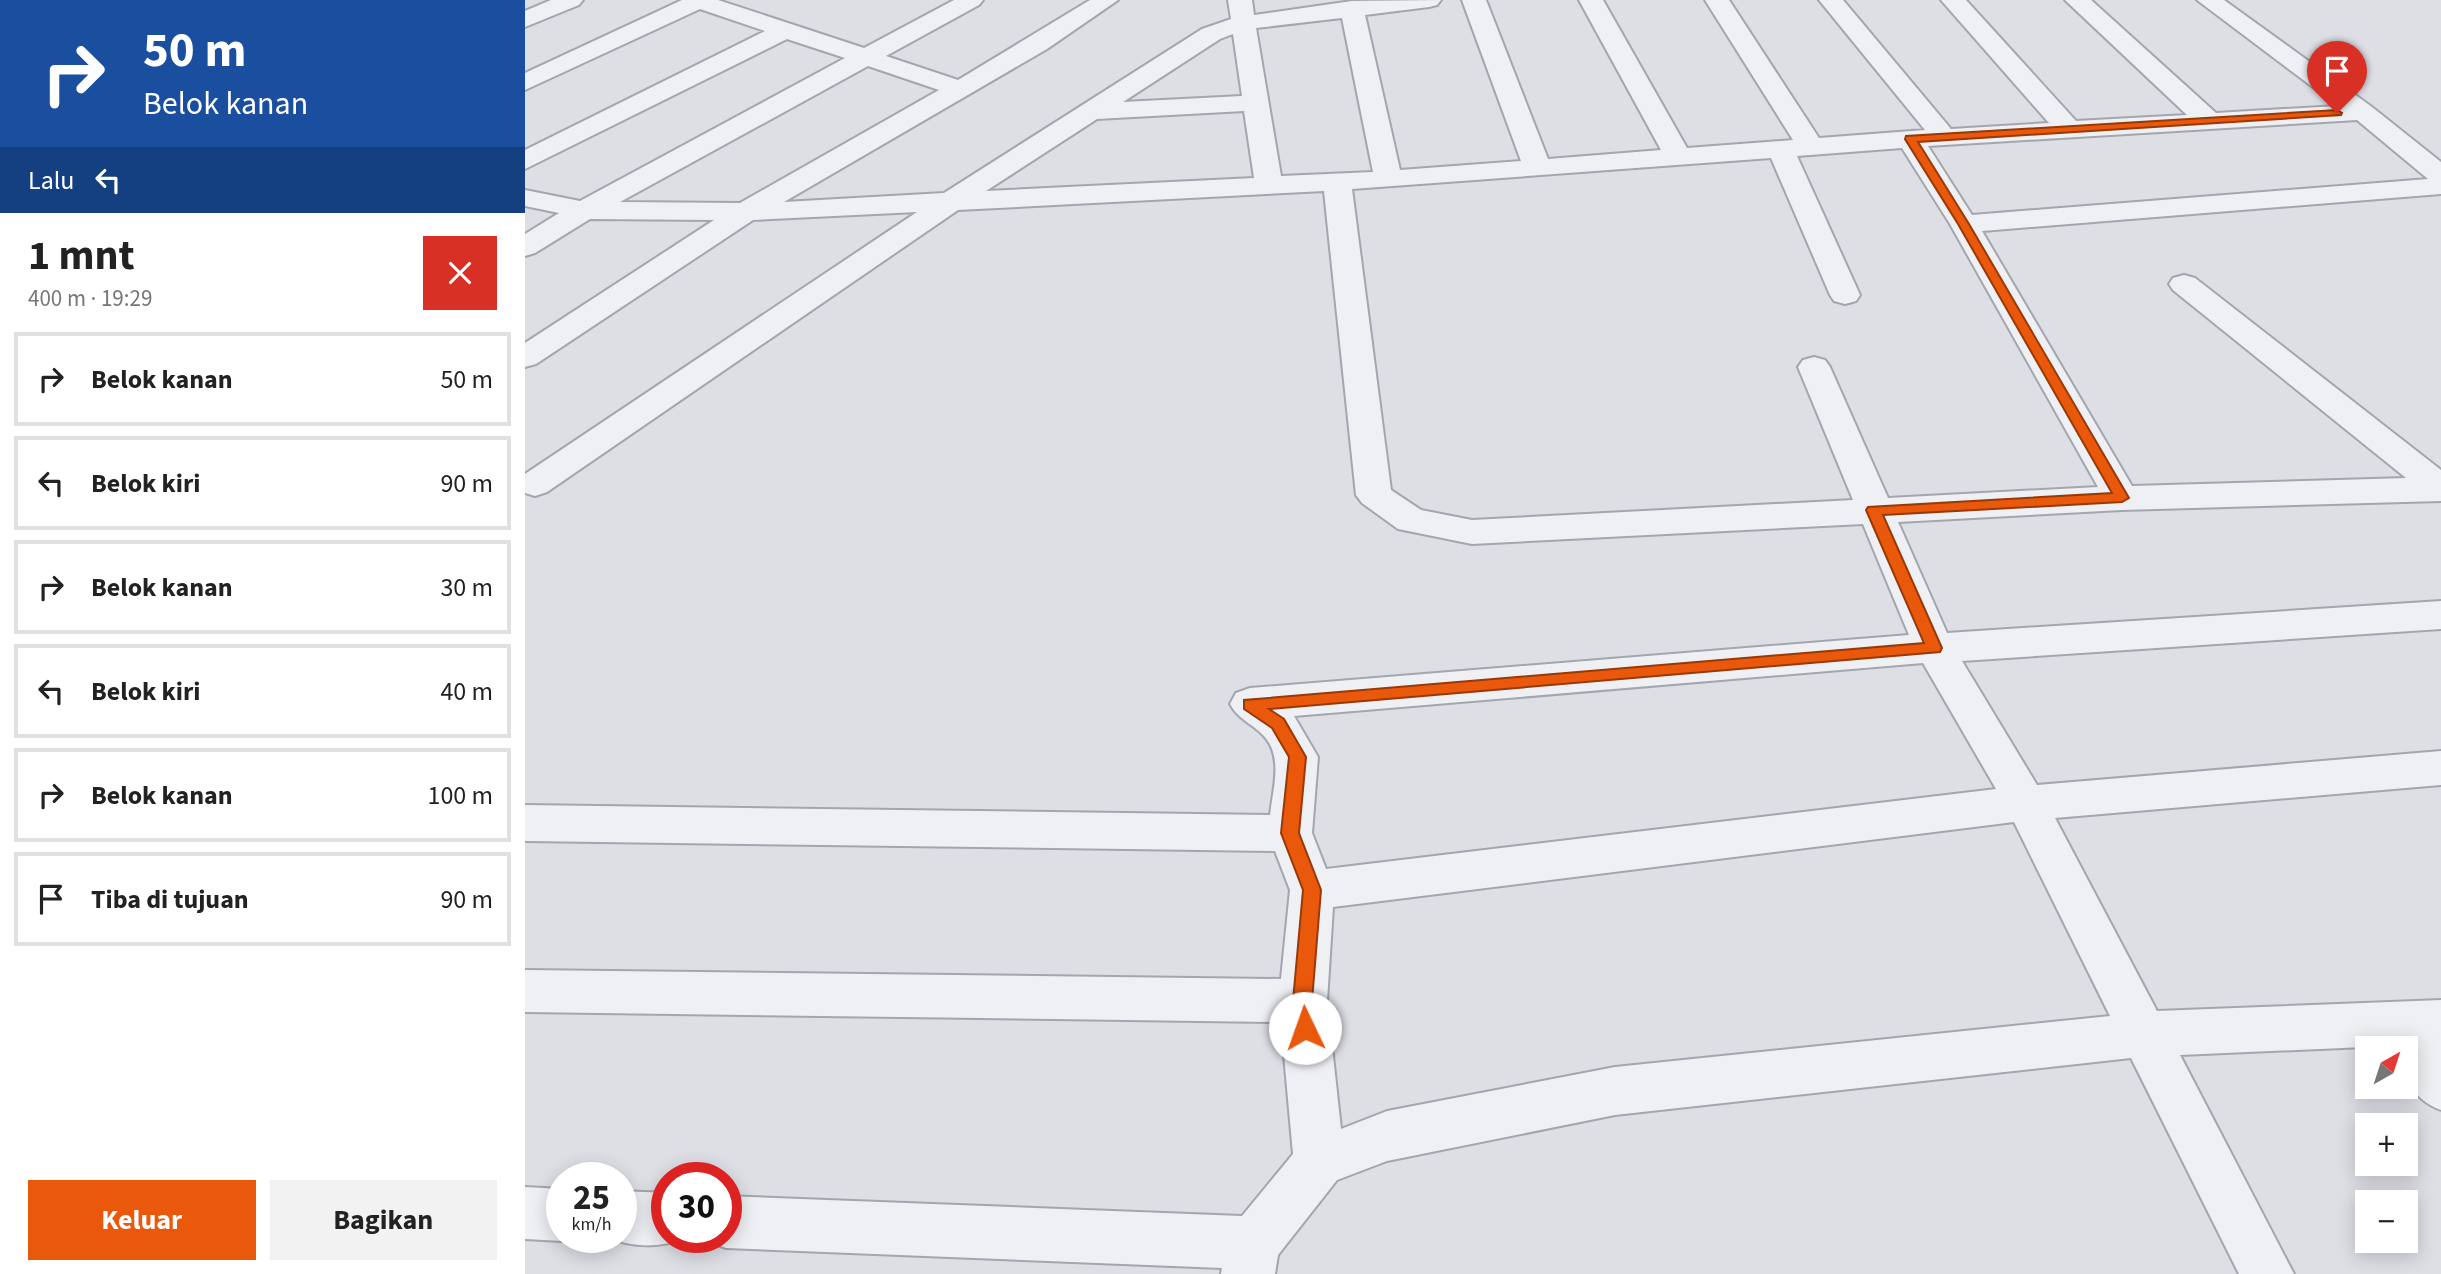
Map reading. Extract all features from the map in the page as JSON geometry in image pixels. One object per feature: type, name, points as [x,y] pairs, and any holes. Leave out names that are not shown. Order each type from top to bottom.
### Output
[{"type":"street","points":[[525,20],[571,0]]},
{"type":"street","points":[[525,357],[746,212],[1038,44],[1106,0]]},
{"type":"street","points":[[535,484],[950,202],[1242,12],[1352,8],[1429,0]]},
{"type":"street","points":[[1473,0],[1537,166]]},
{"type":"street","points":[[1591,0],[1679,158]]},
{"type":"street","points":[[1717,0],[1811,147]]},
{"type":"street","points":[[1831,0],[1944,136]]},
{"type":"street","points":[[1953,0],[2070,131]]},
{"type":"street","points":[[2077,0],[2208,120]]},
{"type":"street","points":[[2209,0],[2363,112],[2441,176]]},
{"type":"street","points":[[525,82],[697,1],[958,88]]},
{"type":"street","points":[[525,247],[584,210],[865,56],[956,2]]},
{"type":"street","points":[[1352,8],[1388,179]]},
{"type":"street","points":[[1242,12],[1269,185]]},
{"type":"street","points":[[525,161],[786,30]]},
{"type":"street","points":[[1092,111],[1256,103]]},
{"type":"street","points":[[525,198],[584,210],[746,212],[1388,179],[1944,136],[2070,131],[2363,112]]},
{"type":"street","points":[[1910,139],[1963,224],[2122,498]]},
{"type":"street","points":[[1781,150],[1845,295]]},
{"type":"street","points":[[1337,182],[1374,495],[1411,520],[1472,532],[2122,498],[2441,488]]},
{"type":"street","points":[[1963,224],[2441,186]]},
{"type":"street","points":[[2184,284],[2441,488]]},
{"type":"street","points":[[1814,367],[1934,648],[2026,803],[2266,1274]]},
{"type":"street","points":[[1319,1163],[1303,1001],[1312,890],[1290,833],[1297,757],[1278,724],[1250,704],[1934,648],[2441,615]]},
{"type":"street","points":[[1312,890],[2026,803],[2441,768]]},
{"type":"street","points":[[525,823],[1290,833]]},
{"type":"street","points":[[525,991],[1303,1001]]},
{"type":"street","points":[[742,1223],[1251,1258],[1319,1163],[1387,1136],[1615,1091],[2146,1034],[2421,1024],[2441,1087]]},
{"type":"street","points":[[525,1213],[546,1214]]},
{"type":"route","points":[[1305,1028],[1303,1001],[1312,890],[1290,833],[1297,757],[1278,724],[1250,704],[1934,648],[1873,510],[2122,498],[1963,224],[1910,139],[2337,113]]}]
